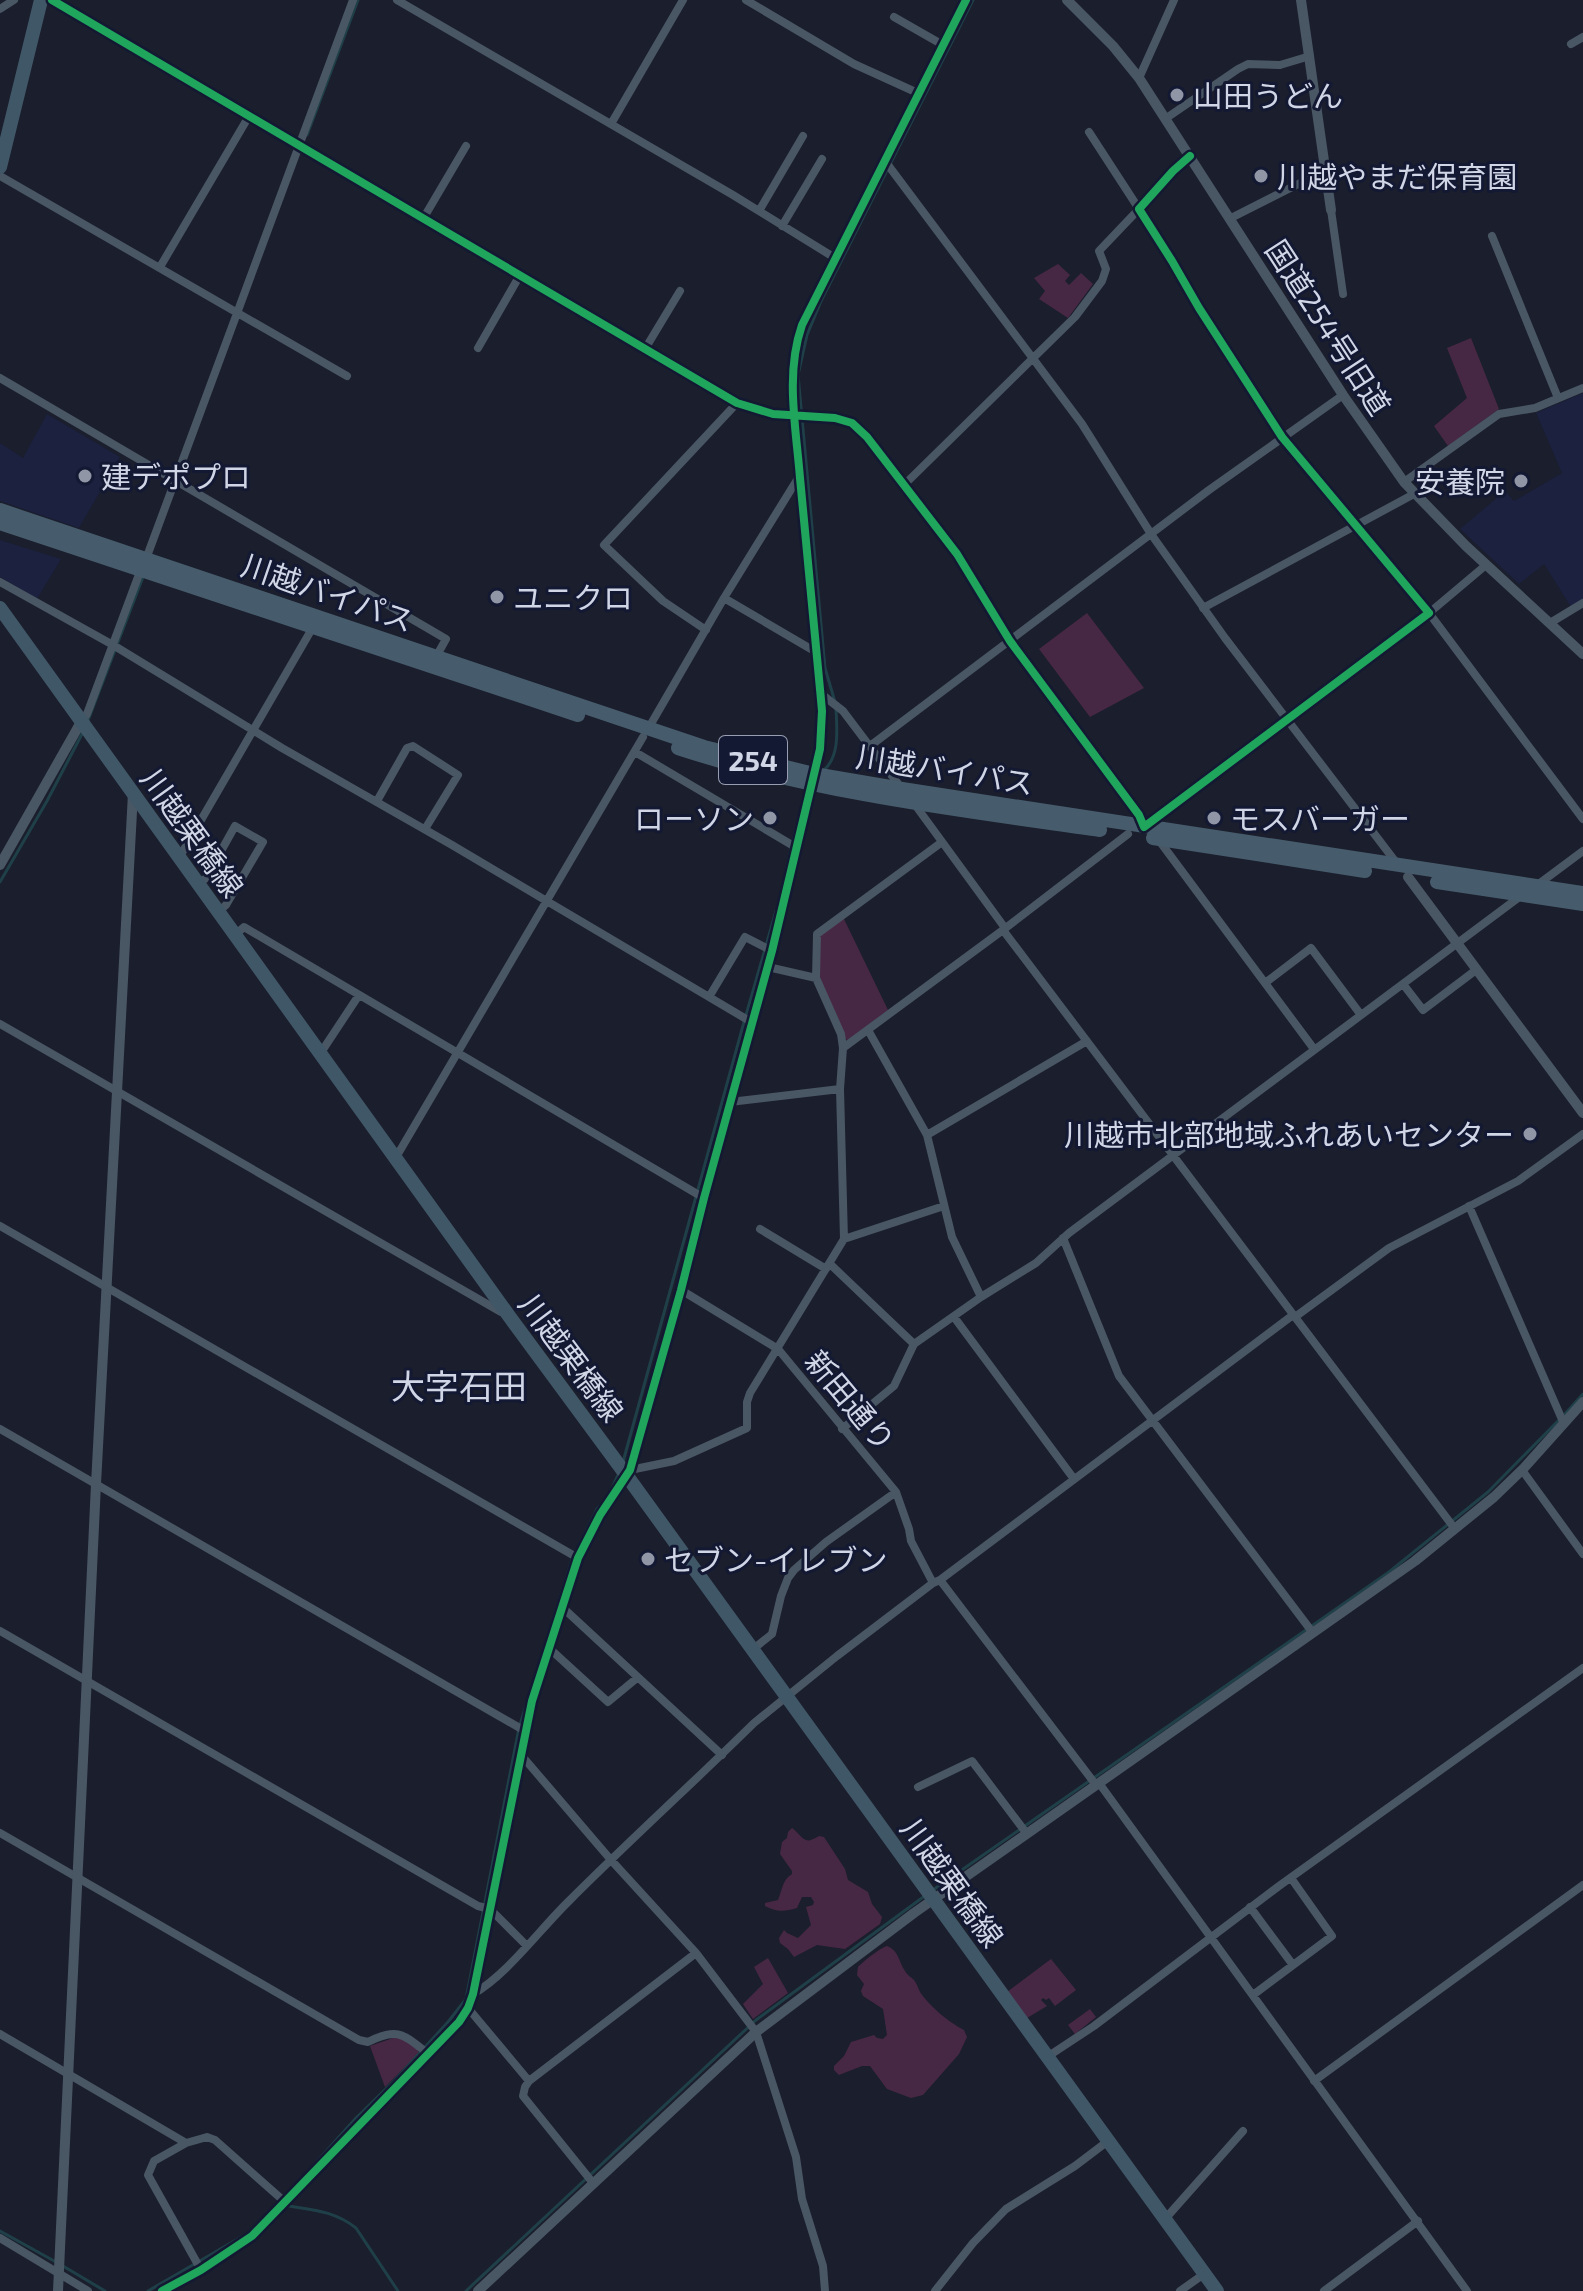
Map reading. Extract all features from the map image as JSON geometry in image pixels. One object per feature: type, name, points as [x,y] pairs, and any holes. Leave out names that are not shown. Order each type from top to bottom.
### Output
[{"type":"highway","name":"川越バイパス","points":[[0,510],[313,627],[646,733],[812,779],[913,801],[1158,839],[1583,893]]},
{"type":"highway","name":"川越バイパス","points":[[0,523],[143,564],[436,657],[646,733]]},
{"type":"highway","name":"川越バイパス","points":[[812,779],[902,789],[1144,827],[1583,904]]},
{"type":"main road","points":[[0,167],[7,111],[41,0]]},
{"type":"main road","name":"川越栗橋線","points":[[0,608],[395,1159],[628,1473],[752,1650],[1217,2291]]},
{"type":"street","points":[[0,9],[14,0]]},
{"type":"street","points":[[52,0],[737,403],[773,414],[835,418],[852,423],[905,484],[957,554],[1010,641],[1122,791],[1144,827],[1429,613],[1486,565]]},
{"type":"street","points":[[0,865],[87,714],[353,0]]},
{"type":"street","points":[[397,0],[835,258]]},
{"type":"street","points":[[611,124],[683,0]]},
{"type":"street","points":[[746,0],[854,64],[920,94]]},
{"type":"street","points":[[162,2291],[201,2270],[252,2236],[459,2022],[473,1994],[525,1731],[578,1558],[600,1515],[628,1473],[768,967],[822,732],[795,417],[794,351],[802,325],[966,0]]},
{"type":"street","name":"国道254号旧道","points":[[1067,0],[1113,46],[1139,78],[1343,395],[1404,482],[1486,565],[1583,654]]},
{"type":"street","points":[[1139,78],[1174,0]]},
{"type":"street","points":[[1302,0],[1343,294]]},
{"type":"street","points":[[894,17],[943,45]]},
{"type":"street","points":[[1571,44],[1583,37]]},
{"type":"street","points":[[1165,119],[1248,64],[1280,65],[1310,56]]},
{"type":"street","points":[[160,267],[249,116]]},
{"type":"street","points":[[1089,132],[1282,437],[1429,613],[1583,819]]},
{"type":"street","points":[[759,211],[803,136]]},
{"type":"street","points":[[423,219],[466,146]]},
{"type":"street","points":[[905,484],[1075,317],[1102,281],[1106,269],[1099,251],[1190,156]]},
{"type":"street","points":[[782,226],[822,159]]},
{"type":"street","points":[[885,161],[1082,424],[1151,534],[1203,608],[1583,1113]]},
{"type":"street","points":[[1231,218],[1326,170]]},
{"type":"street","points":[[0,176],[347,376]]},
{"type":"street","points":[[1492,236],[1558,398]]},
{"type":"street","points":[[478,348],[520,275]]},
{"type":"street","points":[[645,349],[680,291]]},
{"type":"street","points":[[0,378],[446,639],[436,657]]},
{"type":"street","points":[[1404,482],[1499,414],[1535,408],[1583,388]]},
{"type":"street","points":[[870,746],[1151,534],[1343,395]]},
{"type":"street","points":[[706,630],[663,601],[604,545],[737,403]]},
{"type":"street","points":[[395,1159],[724,598],[800,475]]},
{"type":"street","points":[[1203,608],[1414,494]]},
{"type":"street","points":[[0,582],[113,645],[282,748],[753,1023]]},
{"type":"street","points":[[724,598],[816,652]]},
{"type":"street","points":[[1550,623],[1583,603]]},
{"type":"street","points":[[179,858],[313,627]]},
{"type":"street","points":[[820,693],[843,711],[902,789]]},
{"type":"street","points":[[377,801],[407,748],[413,746],[458,775],[425,829]]},
{"type":"street","points":[[635,752],[797,848]]},
{"type":"street","points":[[58,2291],[96,1484],[133,793]]},
{"type":"street","points":[[913,801],[1087,1041],[1455,1529]]},
{"type":"street","points":[[198,884],[206,878],[235,826],[263,842],[226,905],[218,912]]},
{"type":"street","points":[[843,1048],[1128,834]]},
{"type":"street","points":[[1158,839],[1314,1049]]},
{"type":"street","points":[[628,1473],[696,1453],[747,1428],[750,1393],[844,1239],[840,1089],[843,1048],[841,1034],[816,978],[817,934],[942,842]]},
{"type":"street","points":[[1536,886],[1583,851]]},
{"type":"street","points":[[842,1429],[894,1386],[914,1344],[1036,1263],[1063,1238],[1522,895]]},
{"type":"street","points":[[235,935],[244,927],[704,1198]]},
{"type":"street","points":[[709,997],[745,937],[772,951]]},
{"type":"street","points":[[1265,983],[1311,948],[1361,1015]]},
{"type":"street","points":[[768,967],[816,978]]},
{"type":"street","points":[[1403,984],[1423,1010],[1476,970]]},
{"type":"street","points":[[320,1054],[359,995]]},
{"type":"street","points":[[0,1024],[509,1316]]},
{"type":"street","points":[[868,1030],[927,1135],[960,1256],[981,1297]]},
{"type":"street","points":[[927,1135],[1087,1041]]},
{"type":"street","points":[[730,1102],[840,1089]]},
{"type":"street","points":[[473,1994],[484,1988],[568,1901],[754,1723],[787,1696],[1152,1420],[1389,1248],[1518,1181],[1583,1134]]},
{"type":"street","points":[[844,1239],[944,1206]]},
{"type":"street","points":[[1469,1206],[1564,1424]]},
{"type":"street","points":[[0,1226],[578,1558]]},
{"type":"street","points":[[760,1229],[828,1267],[914,1344]]},
{"type":"street","points":[[1063,1238],[1119,1376],[1313,1633]]},
{"type":"street","name":"新田通り","points":[[681,1290],[778,1349],[896,1492],[911,1541],[937,1581],[1097,1784],[1467,2291]]},
{"type":"street","points":[[954,1317],[1074,1479]]},
{"type":"street","points":[[478,2291],[756,2032],[934,1899],[1415,1561],[1494,1497],[1583,1402]]},
{"type":"street","points":[[0,1429],[525,1731]]},
{"type":"street","points":[[1522,1470],[1583,1554]]},
{"type":"street","points":[[752,1650],[772,1634],[781,1596],[794,1570],[826,1542],[896,1492]]},
{"type":"street","points":[[562,1607],[722,1755]]},
{"type":"street","points":[[0,1631],[478,1906],[490,1909],[527,1946]]},
{"type":"street","points":[[549,1648],[608,1702],[637,1678]]},
{"type":"street","points":[[1047,2057],[1094,2026],[1250,1907],[1583,1668]]},
{"type":"street","points":[[522,1756],[696,1953],[756,2032],[796,2157],[802,2199],[823,2266],[825,2291]]},
{"type":"street","points":[[918,1787],[972,1761],[1027,1834]]},
{"type":"street","points":[[0,1833],[359,2040],[368,2042],[381,2035],[404,2034],[427,2053]]},
{"type":"street","points":[[1253,1995],[1332,1935],[1291,1878]]},
{"type":"street","points":[[1314,2081],[1583,1885]]},
{"type":"street","points":[[1250,1907],[1293,1965]]},
{"type":"street","points":[[593,2183],[523,2096],[525,2087],[696,1953]]},
{"type":"street","points":[[468,2008],[529,2081]]},
{"type":"street","points":[[0,2034],[186,2143]]},
{"type":"street","points":[[1165,2219],[1243,2131]]},
{"type":"street","points":[[201,2270],[148,2175],[154,2161],[186,2143],[207,2137],[215,2140],[285,2202]]},
{"type":"street","points":[[935,2291],[973,2243],[1006,2209],[1075,2166],[1108,2141]]},
{"type":"street","points":[[1324,2291],[1418,2221]]},
{"type":"street","points":[[0,2238],[88,2291]]},
{"type":"street","points":[[1180,2291],[1204,2274]]},
{"type":"shaded area","points":[[1058,264],[1070,275],[1065,281],[1069,285],[1081,273],[1093,284],[1068,318],[1039,299],[1045,291],[1034,278]]},
{"type":"shaded area","points":[[1471,338],[1499,409],[1448,446],[1434,426],[1467,398],[1447,348]]},
{"type":"shaded area","points":[[1583,393],[1583,599],[1571,607],[1544,564],[1519,584],[1460,529],[1505,491],[1514,501],[1562,473],[1536,413]]},
{"type":"shaded area","points":[[47,414],[120,457],[79,528],[0,501],[0,443],[23,458]]},
{"type":"shaded area","points":[[0,540],[61,559],[37,599],[0,577]]},
{"type":"shaded area","points":[[1087,613],[1144,688],[1090,717],[1039,649]]},
{"type":"shaded area","points":[[843,917],[888,1010],[848,1040],[819,978],[819,935]]},
{"type":"shaded area","points":[[792,1828],[807,1840],[824,1837],[845,1869],[848,1880],[868,1892],[882,1917],[880,1924],[845,1949],[817,1945],[794,1957],[780,1943],[779,1938],[784,1930],[798,1938],[811,1925],[806,1907],[814,1902],[811,1897],[802,1897],[797,1908],[784,1911],[765,1906],[765,1903],[778,1900],[784,1882],[792,1874],[780,1854],[782,1842]]},
{"type":"shaded area","points":[[887,1946],[896,1953],[906,1973],[929,2003],[964,2030],[967,2037],[959,2054],[923,2095],[911,2098],[887,2089],[870,2066],[839,2075],[834,2070],[851,2042],[874,2035],[883,2039],[887,2035],[883,2009],[863,1996],[861,1991],[864,1984],[857,1975],[858,1967]]},
{"type":"shaded area","points":[[768,1958],[788,1993],[753,2019],[743,2004],[763,1984],[754,1967]]},
{"type":"shaded area","points":[[1051,1959],[1076,1990],[1055,2006],[1049,1998],[1043,1998],[1041,2000],[1047,2006],[1027,2018],[1007,1992]]},
{"type":"shaded area","points":[[1090,2009],[1096,2017],[1075,2034],[1068,2025]]},
{"type":"shaded area","points":[[399,2036],[417,2048],[419,2053],[385,2087],[370,2046]]},
{"type":"waterway","points":[[307,135],[358,0]]},
{"type":"waterway","points":[[835,702],[825,668],[798,375],[807,335],[821,301],[973,0]]},
{"type":"waterway","points":[[87,723],[143,577]]},
{"type":"waterway","points":[[824,770],[835,750],[836,709]]},
{"type":"waterway","points":[[0,882],[82,734]]},
{"type":"waterway","points":[[793,841],[805,795]]},
{"type":"waterway","points":[[786,872],[791,849]]},
{"type":"waterway","points":[[746,1015],[776,911]]},
{"type":"waterway","points":[[623,1462],[744,1022]]},
{"type":"waterway","points":[[1564,1415],[1583,1394]]},
{"type":"waterway","points":[[933,1890],[1389,1572],[1488,1492],[1559,1420]]},
{"type":"waterway","points":[[148,2291],[248,2233],[395,2080],[466,1999],[519,1728],[572,1560],[619,1473]]},
{"type":"waterway","points":[[466,2291],[756,2020],[926,1895]]},
{"type":"waterway","points":[[283,2205],[330,2214],[356,2228],[398,2291]]},
{"type":"waterway","points":[[0,2231],[56,2262]]},
{"type":"waterway","points":[[63,2266],[105,2291]]},
{"type":"cycle path","points":[[52,0],[737,403],[773,414],[835,418],[852,423],[867,437],[957,554],[1010,641],[1139,815],[1144,827],[1429,613],[1282,437],[1139,209],[1190,156]]},
{"type":"cycle path","points":[[162,2291],[201,2270],[252,2236],[459,2022],[473,1994],[532,1701],[578,1558],[600,1515],[630,1470],[772,951],[820,749],[822,711],[793,401],[797,344],[802,325],[966,0]]},
{"type":"place","name":"山田うどん","points":[[1177,95]]},
{"type":"place","name":"川越やまだ保育園","points":[[1261,176]]},
{"type":"place","name":"建デポプロ","points":[[85,476]]},
{"type":"place","name":"安養院","points":[[1521,481]]},
{"type":"place","name":"ユニクロ","points":[[497,597]]},
{"type":"place","name":"ローソン","points":[[770,818]]},
{"type":"place","name":"モスバーガー","points":[[1214,818]]},
{"type":"place","name":"川越市北部地域ふれあいセンター","points":[[1530,1134]]},
{"type":"place","name":"セブン-イレブン","points":[[648,1559]]},
{"type":"district","name":"大字石田","points":[[459,1385]]}]
